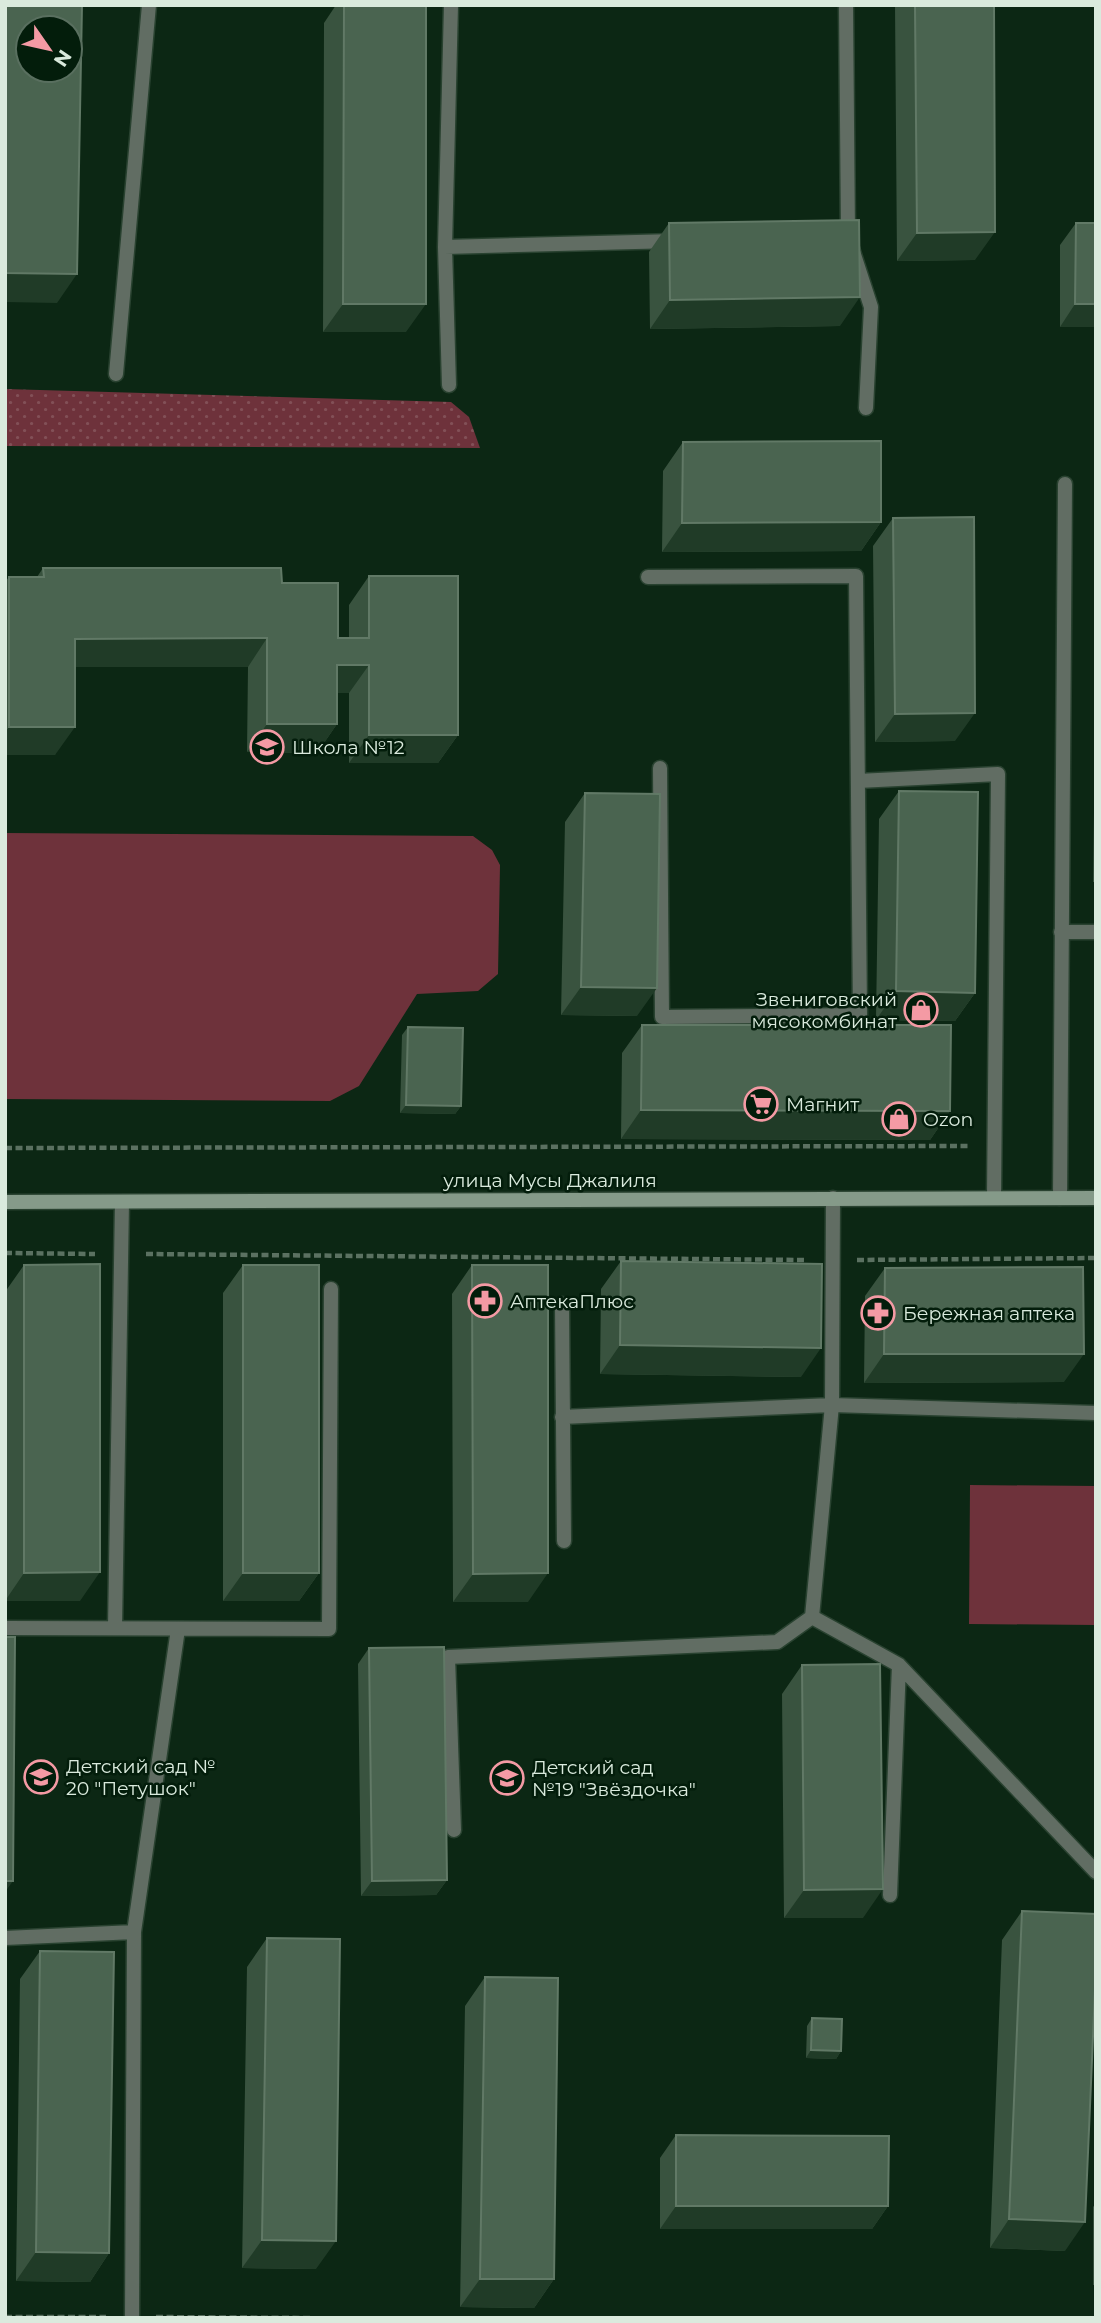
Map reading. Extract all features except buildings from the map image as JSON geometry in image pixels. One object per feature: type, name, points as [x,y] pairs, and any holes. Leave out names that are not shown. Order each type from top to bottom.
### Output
[{"type":"street","name":"улица Мусы Джалиля","points":[[5,1202],[1096,1198]]},
{"type":"lane","points":[[116,374],[149,5]]},
{"type":"lane","points":[[449,385],[445,247],[451,5]]},
{"type":"lane","points":[[846,5],[841,236],[872,307],[866,408]]},
{"type":"lane","points":[[445,247],[695,240]]},
{"type":"lane","points":[[1060,1198],[1065,484]]},
{"type":"lane","points":[[648,577],[856,576],[860,1015],[662,1017],[660,768]]},
{"type":"lane","points":[[858,780],[998,774],[994,1197]]},
{"type":"lane","points":[[1061,932],[1096,932]]},
{"type":"lane","points":[[813,1617],[832,1405],[834,1198]]},
{"type":"lane","points":[[115,1628],[122,1202]]},
{"type":"lane","points":[[5,1628],[329,1629],[331,1289]]},
{"type":"lane","points":[[562,1304],[564,1541]]},
{"type":"lane","points":[[562,1417],[832,1405],[1096,1413]]},
{"type":"lane","points":[[813,1617],[898,1665],[1096,1872]]},
{"type":"lane","points":[[454,1830],[448,1657],[777,1642],[813,1617]]},
{"type":"lane","points":[[132,2318],[134,1932],[178,1629]]},
{"type":"lane","points":[[890,1895],[898,1665]]},
{"type":"lane","points":[[5,1938],[134,1932]]},
{"type":"path","points":[[5,1148],[995,1146]]},
{"type":"path","points":[[5,1253],[833,1260],[1096,1258]]},
{"type":"shaded area","points":[[5,389],[451,402],[469,417],[480,448],[5,446]]},
{"type":"shaded area","points":[[5,833],[473,836],[492,850],[500,865],[498,974],[478,991],[417,994],[359,1086],[330,1101],[5,1099]]},
{"type":"shaded area","points":[[970,1485],[1096,1486],[1096,1625],[969,1624]]},
{"type":"place","name":"Школа №12","points":[[267,747]]},
{"type":"place","name":"Звениговский мясокомбинат","points":[[921,1010]]},
{"type":"place","name":"Магнит","points":[[761,1104]]},
{"type":"place","name":"Ozon","points":[[899,1119]]},
{"type":"place","name":"АптекаПлюс","points":[[485,1301]]},
{"type":"place","name":"Бережная аптека","points":[[878,1313]]},
{"type":"place","name":"Детский сад № 20 \"Петушок\"","points":[[41,1777]]},
{"type":"place","name":"Детский сад №19 \"Звёздочка\"","points":[[507,1778]]}]
